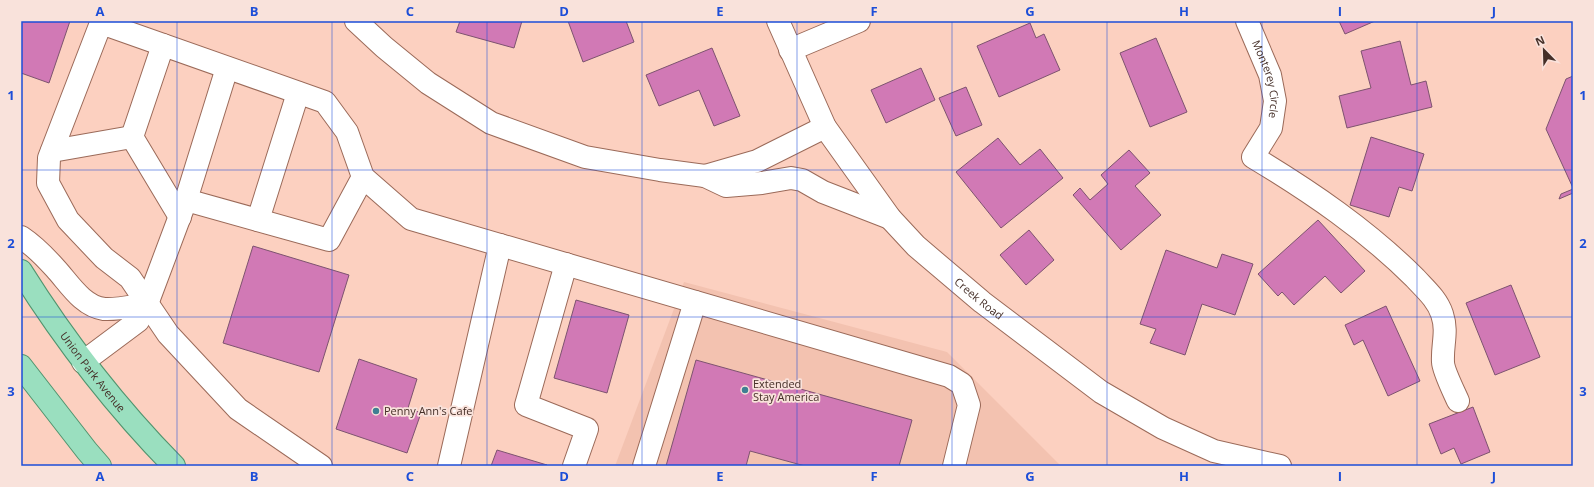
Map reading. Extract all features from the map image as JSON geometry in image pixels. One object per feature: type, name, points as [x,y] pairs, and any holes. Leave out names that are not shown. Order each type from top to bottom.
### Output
[{"type":"main road","name":"Union Park Avenue","points":[[21,271],[83,362],[134,424],[174,466]]},
{"type":"main road","points":[[21,366],[56,413],[100,466]]},
{"type":"street","points":[[356,21],[384,47],[428,83],[490,123],[585,157],[705,176],[726,186],[762,183],[791,178],[802,180],[823,192],[890,218]]},
{"type":"street","name":"Creek Road","points":[[778,21],[825,127],[890,218],[916,246],[982,302],[1101,392],[1162,428],[1214,451],[1280,466]]},
{"type":"street","points":[[790,50],[859,21]]},
{"type":"street","name":"Monterey Circle","points":[[1247,21],[1270,75],[1275,101],[1271,128],[1253,157],[1299,185],[1343,216],[1396,259],[1434,298],[1442,314],[1446,330],[1442,363],[1458,401]]},
{"type":"street","points":[[321,466],[238,409],[168,334],[130,278],[104,258],[68,220],[48,183],[49,158],[101,23],[324,102],[347,132],[363,177],[411,220],[949,376],[962,384],[969,405],[954,466]]},
{"type":"street","points":[[132,137],[163,45]]},
{"type":"street","points":[[83,362],[138,321],[147,304],[183,209],[227,68]]},
{"type":"street","points":[[258,220],[298,93]]},
{"type":"street","points":[[705,176],[757,161],[825,127]]},
{"type":"street","points":[[52,151],[132,137]]},
{"type":"street","points":[[132,137],[183,209],[258,220],[329,240],[363,177]]},
{"type":"street","points":[[21,237],[56,268],[79,295],[90,304],[103,309],[147,304]]},
{"type":"street","points":[[449,466],[500,245]]},
{"type":"street","points":[[566,264],[526,405],[587,429],[574,466]]},
{"type":"street","points":[[644,466],[695,302]]},
{"type":"shaded area","points":[[684,282],[947,352],[1061,466],[615,466]]},
{"type":"building","points":[[21,21],[70,21],[49,83],[21,73]]},
{"type":"building","points":[[460,21],[522,21],[514,48],[456,32]]},
{"type":"building","points":[[568,21],[626,21],[634,42],[583,62]]},
{"type":"building","points":[[1339,21],[1375,21],[1345,34]]},
{"type":"building","points":[[1030,23],[1036,38],[1044,34],[1060,70],[999,97],[977,46]]},
{"type":"building","points":[[1156,38],[1187,112],[1150,127],[1120,53]]},
{"type":"building","points":[[1400,41],[1411,85],[1426,81],[1432,107],[1347,128],[1339,96],[1371,88],[1361,51]]},
{"type":"building","points":[[712,48],[740,116],[714,126],[699,90],[659,106],[646,75]]},
{"type":"building","points":[[921,68],[935,100],[886,123],[871,90]]},
{"type":"building","points":[[1573,76],[1573,188],[1546,129],[1566,79]]},
{"type":"building","points":[[966,87],[982,125],[956,136],[939,98]]},
{"type":"building","points":[[1371,137],[1424,154],[1412,191],[1399,187],[1389,217],[1350,205]]},
{"type":"building","points":[[998,138],[1020,165],[1040,149],[1063,178],[1001,228],[956,172]]},
{"type":"building","points":[[1129,150],[1150,173],[1135,186],[1161,215],[1121,250],[1073,195],[1080,188],[1090,200],[1108,184],[1101,175]]},
{"type":"building","points":[[1573,189],[1573,193],[1559,199],[1561,194]]},
{"type":"building","points":[[1318,220],[1365,271],[1341,293],[1325,276],[1294,305],[1282,292],[1278,296],[1258,274]]},
{"type":"building","points":[[1029,230],[1054,260],[1026,285],[1000,255]]},
{"type":"building","points":[[253,246],[349,275],[319,372],[223,343]]},
{"type":"building","points":[[1166,250],[1217,268],[1222,254],[1253,264],[1235,315],[1202,304],[1185,355],[1150,343],[1156,329],[1140,324]]},
{"type":"building","points":[[1511,285],[1540,357],[1495,375],[1466,303]]},
{"type":"building","points":[[576,300],[629,315],[607,393],[554,378]]},
{"type":"building","points":[[1386,306],[1420,381],[1388,396],[1363,340],[1354,345],[1345,325]]},
{"type":"building","points":[[359,359],[417,379],[408,408],[421,413],[407,453],[336,429]]},
{"type":"building","name":"Extended Stay America","points":[[696,360],[912,420],[899,466],[805,466],[750,451],[746,466],[666,466]]},
{"type":"building","points":[[1473,407],[1490,452],[1461,464],[1454,448],[1441,454],[1429,424]]},
{"type":"building","points":[[497,450],[547,465],[491,466]]},
{"type":"place","name":"Extended Stay America","points":[[745,390]]},
{"type":"place","name":"Penny Ann's Cafe","points":[[376,411]]}]
